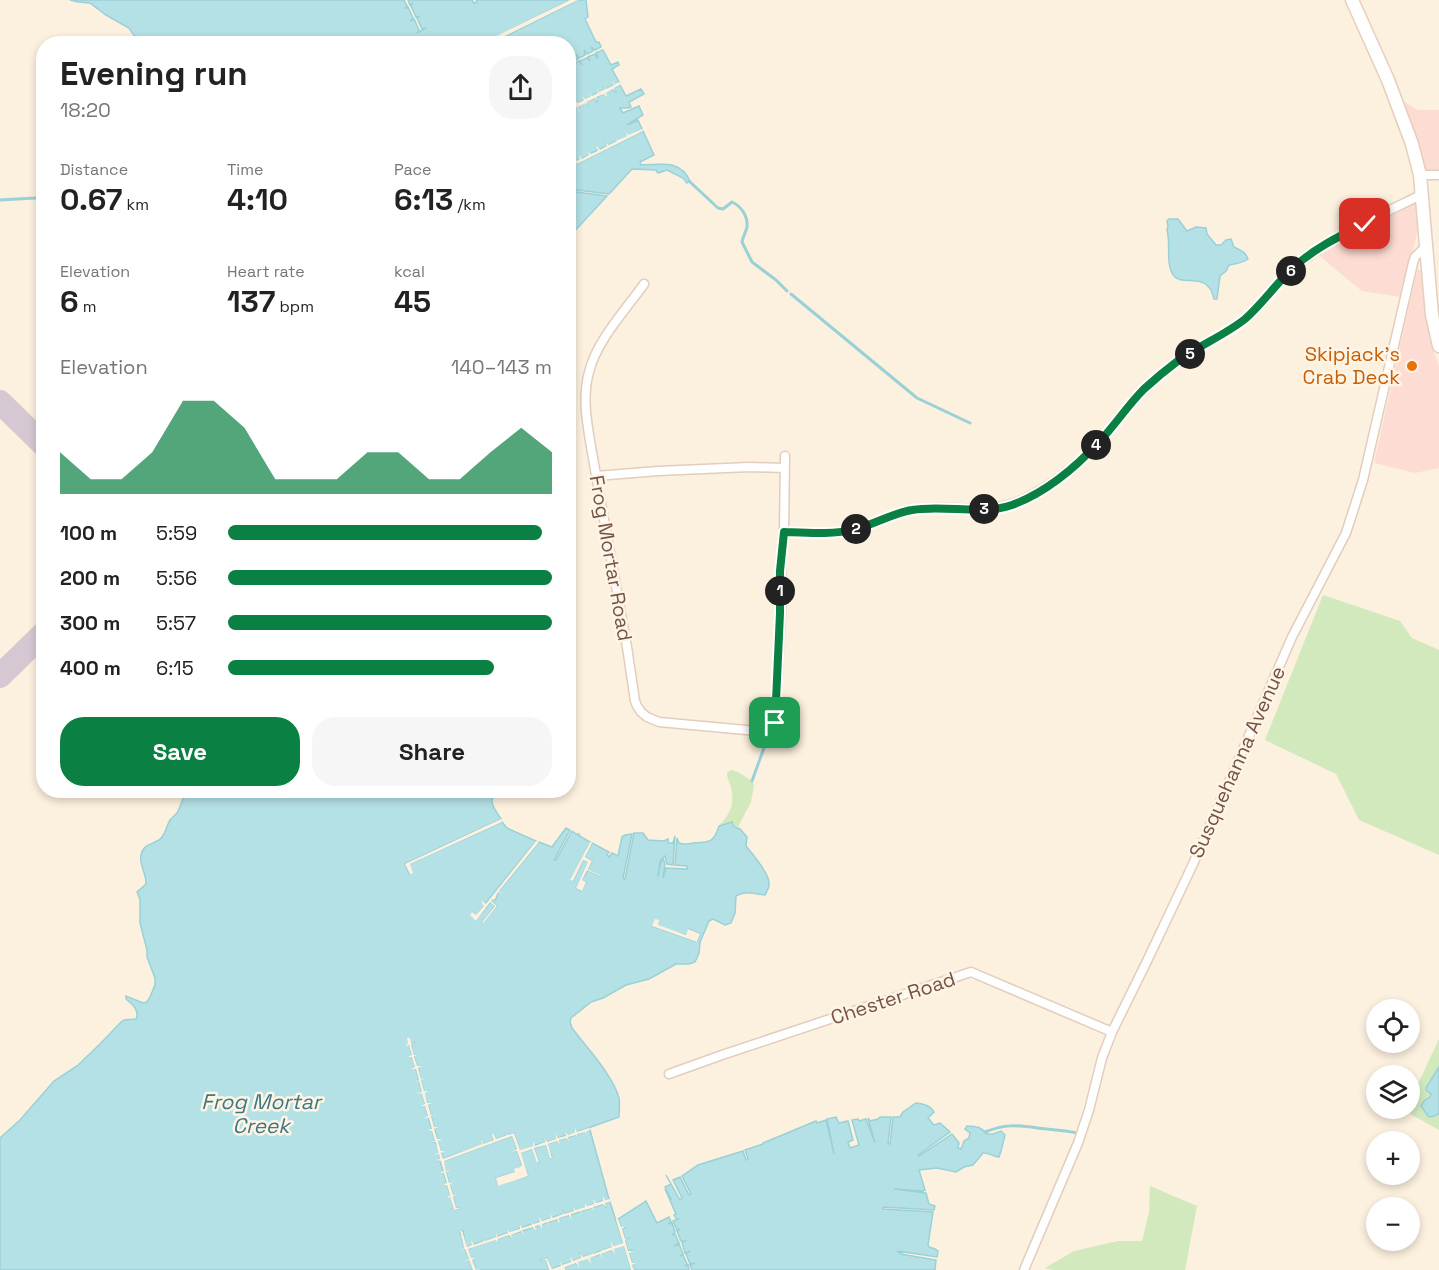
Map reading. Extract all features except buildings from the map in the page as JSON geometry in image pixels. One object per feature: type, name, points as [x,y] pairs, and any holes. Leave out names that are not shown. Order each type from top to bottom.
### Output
[{"type":"street","points":[[1352,0],[1388,80],[1412,144],[1420,175],[1432,315],[1439,346]]},
{"type":"street","points":[[1420,175],[1439,175]]},
{"type":"street","points":[[785,456],[784,532],[843,532],[913,510],[988,509],[1003,507],[1024,499],[1065,474],[1099,442],[1143,390],[1179,360],[1246,318],[1292,269],[1311,254],[1340,236],[1421,195]]},
{"type":"street","name":"Susquehanna Avenue","points":[[1024,1270],[1078,1143],[1102,1058],[1112,1032],[1192,864],[1292,637],[1346,533],[1364,480],[1413,263],[1415,257],[1425,247]]},
{"type":"street","name":"Frog Mortar Road","points":[[644,284],[603,342],[589,373],[586,393],[586,418],[596,476],[635,701],[641,712],[665,723],[757,731],[771,728],[775,723],[780,571],[784,532]]},
{"type":"street","points":[[596,476],[749,467],[784,468]]},
{"type":"street","name":"Chester Road","points":[[669,1074],[971,972],[1112,1032]]},
{"type":"shaded area","points":[[1403,101],[1418,110],[1439,110],[1439,171],[1423,171]]},
{"type":"shaded area","points":[[1418,202],[1417,233],[1401,297],[1362,291],[1319,255],[1355,234]]},
{"type":"shaded area","points":[[1417,270],[1421,270],[1427,322],[1439,366],[1439,468],[1415,473],[1374,463]]},
{"type":"green space","points":[[1323,595],[1400,621],[1412,638],[1439,650],[1439,855],[1359,820],[1336,774],[1265,740]]},
{"type":"green space","points":[[731,770],[752,781],[754,785],[751,802],[738,827],[719,826],[729,813],[732,804],[731,786],[727,777],[727,773]]},
{"type":"green space","points":[[1439,1039],[1439,1130],[1419,1119],[1420,1080]]},
{"type":"green space","points":[[1150,1186],[1197,1206],[1185,1270],[1053,1270],[1045,1268],[1074,1251],[1118,1241],[1142,1241],[1149,1212]]},
{"type":"water","points":[[70,0],[404,0],[407,6],[405,9],[408,7],[413,18],[410,21],[414,19],[419,30],[417,33],[426,28],[422,29],[417,18],[420,16],[416,17],[411,6],[413,3],[410,5],[408,0],[472,0],[474,3],[477,2],[476,0],[570,0],[498,36],[135,36],[129,28],[90,3]]},
{"type":"water","points":[[578,0],[586,0],[588,17],[585,19],[596,42],[599,42],[601,47],[595,50],[591,47],[593,51],[587,54],[584,50],[585,55],[579,58],[576,54],[576,36],[506,36]]},
{"type":"water","points":[[603,50],[611,65],[618,62],[619,65],[612,69],[619,82],[606,89],[603,86],[605,89],[578,103],[576,101],[576,63],[579,61],[582,65],[580,61],[587,58],[590,61],[588,57],[595,54],[597,58],[596,53]]},
{"type":"water","points":[[620,85],[626,96],[641,89],[644,94],[629,102],[631,107],[620,108],[623,113],[639,106],[643,115],[628,124],[638,120],[642,129],[618,141],[616,138],[617,141],[608,145],[605,142],[607,146],[599,150],[597,146],[598,150],[590,154],[589,151],[590,155],[577,161],[576,108],[580,110],[578,107],[586,102],[588,106],[587,102],[595,98],[597,102],[596,98],[604,93],[606,97],[605,93],[613,89],[616,92],[614,88]]},
{"type":"water","points":[[643,131],[654,155],[640,162],[641,165],[675,166],[686,174],[690,181],[687,183],[683,178],[667,170],[658,173],[656,170],[632,169],[609,194],[576,190],[576,161],[577,164]]},
{"type":"water","points":[[576,192],[607,196],[576,229]]},
{"type":"water","points":[[1169,219],[1178,219],[1187,231],[1196,227],[1206,228],[1207,234],[1216,245],[1221,245],[1231,239],[1234,247],[1247,256],[1248,259],[1244,261],[1229,265],[1220,276],[1217,299],[1214,299],[1211,290],[1206,285],[1201,282],[1178,279],[1171,271],[1167,230]]},
{"type":"water","name":"Frog Mortar Creek","points":[[183,798],[492,798],[494,808],[501,819],[405,864],[409,874],[409,864],[502,822],[507,828],[536,841],[485,904],[481,902],[485,905],[476,916],[472,912],[476,920],[491,902],[495,906],[482,922],[497,906],[491,901],[495,900],[499,891],[539,842],[552,847],[566,828],[570,830],[554,860],[572,831],[590,842],[571,880],[573,881],[583,860],[589,862],[576,888],[581,891],[586,882],[582,880],[588,870],[600,876],[588,869],[592,861],[585,857],[592,843],[609,852],[607,855],[609,857],[612,853],[618,856],[622,837],[632,834],[623,878],[625,879],[634,833],[643,833],[648,840],[668,839],[668,843],[673,843],[675,836],[673,865],[667,864],[665,856],[663,858],[665,864],[663,878],[666,868],[687,869],[687,866],[675,865],[677,838],[682,844],[707,842],[713,839],[719,826],[732,822],[734,827],[740,829],[747,837],[746,846],[768,878],[769,886],[765,895],[747,893],[736,896],[735,913],[731,923],[725,925],[713,919],[709,921],[700,942],[697,941],[700,934],[689,929],[687,935],[652,926],[700,943],[695,962],[676,964],[649,979],[626,985],[591,1002],[571,1018],[572,1028],[616,1089],[619,1100],[619,1117],[577,1132],[576,1130],[568,1135],[565,1132],[567,1135],[558,1138],[557,1136],[557,1139],[547,1142],[544,1138],[545,1142],[520,1151],[514,1133],[508,1135],[506,1132],[507,1135],[496,1139],[494,1134],[495,1140],[443,1159],[431,1116],[433,1115],[428,1105],[430,1104],[427,1103],[418,1068],[420,1066],[417,1067],[411,1044],[415,1042],[409,1044],[422,1092],[420,1094],[422,1093],[435,1141],[433,1142],[436,1142],[440,1159],[438,1161],[440,1160],[454,1209],[451,1210],[456,1209],[453,1197],[455,1195],[453,1195],[443,1161],[512,1136],[517,1149],[514,1152],[517,1151],[522,1165],[515,1172],[496,1178],[498,1185],[528,1176],[520,1153],[532,1149],[538,1163],[534,1148],[546,1145],[551,1158],[547,1144],[557,1141],[559,1143],[559,1140],[576,1135],[578,1137],[577,1134],[590,1130],[609,1199],[594,1202],[594,1204],[564,1214],[563,1210],[563,1214],[533,1224],[532,1222],[532,1224],[485,1241],[483,1238],[484,1241],[466,1247],[463,1231],[460,1232],[464,1248],[462,1249],[465,1249],[473,1270],[0,1270],[0,1138],[20,1120],[54,1081],[77,1066],[121,1022],[136,1019],[136,1010],[126,996],[143,1003],[147,1002],[150,997],[155,978],[147,957],[140,923],[140,899],[137,892],[146,883],[141,855],[145,847],[160,839]]},
{"type":"water","points":[[1439,1067],[1439,1114],[1431,1117],[1421,1106],[1430,1097],[1431,1094],[1426,1088]]},
{"type":"water","points":[[916,1103],[930,1108],[934,1112],[928,1118],[934,1125],[940,1123],[950,1132],[919,1156],[952,1134],[959,1143],[958,1148],[961,1149],[964,1141],[969,1138],[970,1133],[965,1129],[967,1126],[980,1128],[987,1134],[1001,1131],[1005,1135],[999,1157],[983,1153],[973,1165],[956,1172],[937,1168],[919,1170],[925,1190],[894,1189],[926,1193],[929,1204],[935,1206],[934,1210],[883,1207],[883,1209],[933,1212],[928,1245],[938,1251],[937,1257],[897,1251],[901,1254],[936,1260],[935,1270],[692,1270],[690,1265],[695,1263],[690,1264],[686,1254],[690,1251],[685,1253],[682,1243],[685,1241],[681,1241],[677,1231],[680,1229],[677,1230],[673,1221],[678,1219],[674,1215],[676,1214],[665,1189],[670,1200],[665,1187],[671,1184],[666,1175],[680,1200],[682,1198],[673,1180],[680,1177],[689,1195],[691,1194],[682,1176],[698,1165],[743,1151],[746,1160],[748,1159],[745,1150],[816,1121],[817,1123],[826,1120],[834,1154],[827,1119],[836,1117],[839,1123],[848,1121],[853,1140],[848,1142],[850,1148],[859,1145],[852,1120],[866,1119],[875,1143],[868,1118],[870,1121],[880,1117],[891,1117],[888,1143],[890,1144],[893,1117],[900,1117]]},
{"type":"water","points":[[646,1201],[657,1223],[669,1217],[671,1222],[668,1224],[672,1223],[675,1232],[672,1235],[675,1234],[679,1243],[674,1246],[679,1244],[683,1254],[680,1256],[683,1255],[687,1264],[685,1266],[688,1265],[689,1270],[634,1270],[629,1253],[633,1250],[628,1251],[625,1240],[630,1238],[625,1239],[622,1229],[626,1227],[621,1228],[618,1219]]},
{"type":"water","points":[[610,1202],[623,1243],[614,1247],[613,1244],[613,1247],[603,1250],[602,1248],[602,1250],[593,1254],[591,1252],[592,1254],[583,1257],[580,1254],[581,1258],[551,1269],[547,1258],[540,1261],[546,1260],[549,1270],[476,1270],[472,1259],[475,1257],[471,1259],[467,1249],[497,1239],[498,1243],[498,1239],[509,1235],[511,1239],[510,1235],[558,1219],[560,1221],[559,1218],[569,1215],[570,1217],[570,1215],[604,1204],[606,1208],[605,1203]]},
{"type":"water","points":[[624,1245],[631,1270],[566,1270],[565,1267],[576,1263],[577,1266],[577,1262],[612,1250],[614,1253],[613,1249]]},
{"type":"pier","points":[[570,0],[578,0],[504,36],[496,36]]},
{"type":"pier","points":[[612,81],[615,84],[619,82],[620,85],[614,88],[616,92],[613,89],[606,93],[606,97],[604,94],[596,97],[598,102],[595,98],[587,102],[588,106],[586,103],[578,107],[580,111],[577,107],[576,101],[578,103],[584,100],[582,96],[585,99],[591,96],[589,93],[592,96],[598,93],[597,89],[599,92],[605,89],[603,85],[606,89],[614,85]]},
{"type":"pier","points":[[642,129],[643,131],[576,162],[576,159],[577,161],[580,159],[579,155],[582,159],[589,155],[588,151],[591,154],[598,151],[596,146],[600,150],[607,146],[605,142],[609,145],[617,141],[615,137],[618,140],[627,136],[626,132],[628,135]]},
{"type":"pier","points":[[501,819],[502,822],[410,864],[413,873],[410,874],[405,864]]},
{"type":"pier","points":[[536,841],[539,842],[499,891],[502,894],[498,892],[491,901],[497,906],[483,923],[495,906],[490,902],[476,921],[470,915],[472,912],[476,915],[484,906],[482,901],[486,904]]},
{"type":"pier","points":[[590,842],[592,843],[585,857],[592,861],[588,869],[600,876],[587,870],[582,880],[586,882],[582,891],[576,888],[588,862],[583,860],[573,881],[570,880]]},
{"type":"pier","points":[[655,919],[659,920],[658,925],[686,935],[688,929],[700,934],[697,941],[700,943],[652,926]]},
{"type":"pier","points":[[407,1038],[410,1038],[411,1043],[415,1042],[411,1044],[414,1055],[418,1055],[414,1056],[417,1066],[422,1066],[418,1068],[421,1079],[425,1078],[421,1080],[424,1091],[428,1091],[425,1093],[427,1103],[432,1103],[428,1105],[431,1115],[435,1115],[431,1116],[434,1127],[438,1127],[434,1129],[437,1139],[442,1139],[438,1141],[441,1151],[445,1151],[441,1153],[443,1159],[482,1144],[481,1139],[483,1144],[494,1140],[492,1134],[496,1139],[507,1135],[506,1130],[508,1135],[514,1133],[520,1150],[533,1146],[533,1141],[535,1146],[545,1142],[544,1137],[547,1142],[556,1139],[556,1134],[558,1138],[566,1136],[565,1131],[568,1135],[575,1132],[575,1128],[577,1132],[589,1128],[590,1130],[586,1132],[587,1136],[585,1132],[577,1134],[578,1139],[576,1135],[568,1137],[569,1142],[567,1138],[559,1140],[560,1145],[557,1141],[548,1144],[552,1158],[550,1158],[546,1145],[534,1148],[539,1162],[537,1163],[532,1149],[521,1153],[528,1176],[498,1186],[496,1178],[515,1172],[514,1169],[522,1165],[517,1151],[512,1152],[517,1149],[512,1136],[444,1161],[446,1171],[451,1170],[446,1172],[449,1183],[453,1182],[450,1185],[453,1195],[457,1194],[453,1197],[456,1208],[461,1208],[450,1211],[454,1209],[450,1197],[447,1198],[450,1195],[447,1185],[443,1185],[447,1183],[444,1173],[440,1173],[444,1171],[441,1161],[436,1160],[440,1159],[439,1154],[434,1155],[438,1153],[436,1142],[431,1142],[435,1141],[432,1131],[428,1130],[432,1129],[429,1118],[424,1118],[428,1116],[425,1106],[421,1106],[425,1104],[422,1094],[417,1093],[422,1092],[419,1081],[414,1082],[419,1080],[416,1069],[411,1069],[415,1067],[412,1057],[408,1057],[412,1055],[409,1045],[405,1046],[408,1043]]},
{"type":"pier","points":[[603,1196],[605,1200],[609,1199],[610,1202],[605,1203],[606,1207],[603,1204],[593,1207],[594,1211],[592,1208],[581,1211],[582,1215],[580,1211],[571,1214],[571,1219],[569,1215],[559,1218],[560,1223],[557,1219],[548,1222],[549,1226],[547,1222],[542,1224],[542,1229],[540,1225],[535,1226],[536,1231],[533,1227],[522,1230],[524,1235],[521,1231],[511,1235],[512,1239],[509,1235],[498,1239],[498,1243],[496,1240],[468,1249],[471,1258],[476,1257],[472,1260],[476,1270],[473,1270],[469,1260],[465,1261],[469,1259],[465,1249],[460,1250],[464,1248],[460,1231],[462,1231],[467,1247],[472,1245],[471,1240],[474,1245],[484,1241],[483,1237],[485,1241],[496,1237],[496,1232],[497,1237],[508,1233],[507,1229],[509,1232],[520,1229],[520,1225],[522,1228],[532,1225],[531,1220],[533,1224],[540,1222],[539,1217],[542,1221],[551,1218],[550,1214],[553,1218],[563,1214],[562,1210],[564,1214],[574,1211],[573,1206],[575,1210],[585,1207],[585,1203],[587,1206],[594,1204],[593,1199],[596,1203],[603,1201]]},
{"type":"pier","points":[[618,1219],[621,1227],[626,1226],[622,1229],[625,1239],[630,1238],[625,1240],[628,1251],[634,1251],[629,1253],[632,1263],[636,1263],[632,1265],[634,1270],[631,1270],[624,1246],[614,1249],[615,1255],[612,1250],[601,1254],[603,1260],[600,1254],[590,1258],[591,1264],[588,1259],[578,1262],[579,1268],[576,1263],[565,1267],[566,1270],[564,1267],[549,1270],[546,1260],[540,1261],[547,1258],[552,1269],[561,1266],[560,1261],[562,1265],[571,1262],[570,1257],[573,1261],[581,1258],[580,1253],[583,1257],[592,1254],[591,1250],[593,1254],[602,1251],[601,1248],[603,1250],[612,1247],[611,1242],[614,1246],[623,1243],[616,1220]]},
{"type":"waterway","name":"Frog Mortar Creek","points":[[689,181],[718,208],[723,209],[732,202],[741,209],[747,223],[742,242],[752,262],[787,291]]},
{"type":"waterway","name":"Frog Mortar Creek","points":[[0,200],[36,198]]},
{"type":"waterway","name":"Frog Mortar Creek","points":[[791,294],[917,398],[970,423]]},
{"type":"waterway","points":[[752,781],[769,734]]},
{"type":"waterway","name":"Frog Mortar Creek","points":[[985,1132],[1005,1126],[1017,1126],[1077,1133]]},
{"type":"taxiway","points":[[0,402],[36,437]]},
{"type":"taxiway","points":[[0,676],[36,641]]},
{"type":"place","name":"Skipjack's Crab Deck","points":[[1412,366]]},
{"type":"route","points":[[775,723],[780,571],[784,532],[843,532],[913,510],[988,509],[1003,507],[1024,499],[1065,474],[1099,442],[1143,390],[1179,360],[1246,318],[1292,269],[1318,248],[1365,224]]}]
